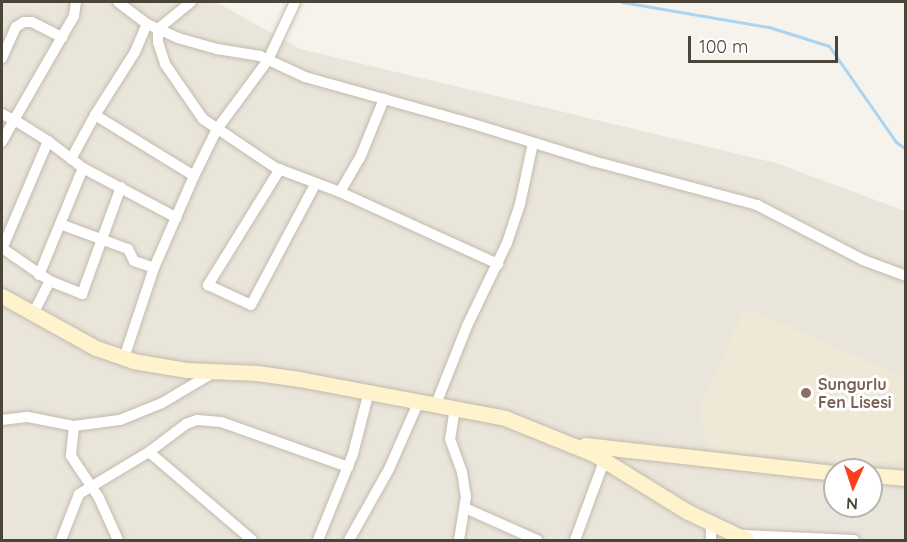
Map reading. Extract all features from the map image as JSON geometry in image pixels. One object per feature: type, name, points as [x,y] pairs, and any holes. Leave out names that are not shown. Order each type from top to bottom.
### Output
[{"type":"main road","points":[[2,296],[96,348],[124,358],[187,370],[257,373],[369,391],[505,418],[604,461],[688,512],[741,537]]},
{"type":"main road","points":[[563,442],[823,472]]},
{"type":"main road","points":[[883,477],[906,478]]},
{"type":"street","points":[[2,142],[74,16],[76,2]]},
{"type":"street","points":[[118,2],[147,24],[178,38],[268,60],[305,77],[757,206],[863,260],[906,276]]},
{"type":"street","points":[[190,2],[158,29],[158,42],[165,64],[194,108],[217,129],[280,169],[340,192],[498,264]]},
{"type":"street","points":[[124,358],[154,268],[194,176],[217,129],[268,60],[296,2]]},
{"type":"street","points":[[2,58],[16,27],[24,22],[32,22],[62,37]]},
{"type":"street","points":[[71,159],[95,115],[135,52],[147,24]]},
{"type":"street","points":[[340,192],[360,158],[384,99]]},
{"type":"street","points":[[2,114],[48,141],[83,168],[177,218]]},
{"type":"street","points":[[95,115],[194,176]]},
{"type":"street","points":[[48,141],[2,249],[39,275],[82,294],[121,187]]},
{"type":"street","points":[[436,404],[467,327],[498,264],[517,213],[533,143]]},
{"type":"street","points":[[39,275],[83,168]]},
{"type":"street","points":[[280,169],[208,285],[251,305],[316,183]]},
{"type":"street","points":[[60,225],[128,249],[134,261],[154,268]]},
{"type":"street","points":[[33,314],[50,281]]},
{"type":"street","points":[[2,420],[28,417],[74,426],[120,420],[162,404],[216,371]]},
{"type":"street","points":[[318,540],[348,467],[369,391]]},
{"type":"street","points":[[349,540],[390,469],[419,401]]},
{"type":"street","points":[[454,408],[450,439],[462,472],[466,497],[459,540]]},
{"type":"street","points":[[62,540],[74,502],[79,494],[149,452],[186,424],[197,420],[221,422],[348,467]]},
{"type":"street","points":[[74,426],[71,456],[99,498],[118,540]]},
{"type":"street","points":[[149,452],[252,540]]},
{"type":"street","points":[[575,540],[604,461]]},
{"type":"street","points":[[465,508],[537,540]]},
{"type":"street","points":[[711,523],[711,540]]},
{"type":"street","points":[[741,537],[854,540]]},
{"type":"shaded area","points":[[2,2],[216,2],[300,49],[776,163],[905,211],[905,540],[2,540]]},
{"type":"shaded area","name":"Sungurlu Fen Lisesi","points":[[755,312],[905,378],[905,461],[883,462],[883,458],[823,459],[708,450],[700,408],[742,314]]},
{"type":"waterway","points":[[622,2],[769,27],[829,46],[896,142],[906,149]]},
{"type":"place","name":"Sungurlu Fen Lisesi","points":[[806,393]]}]
